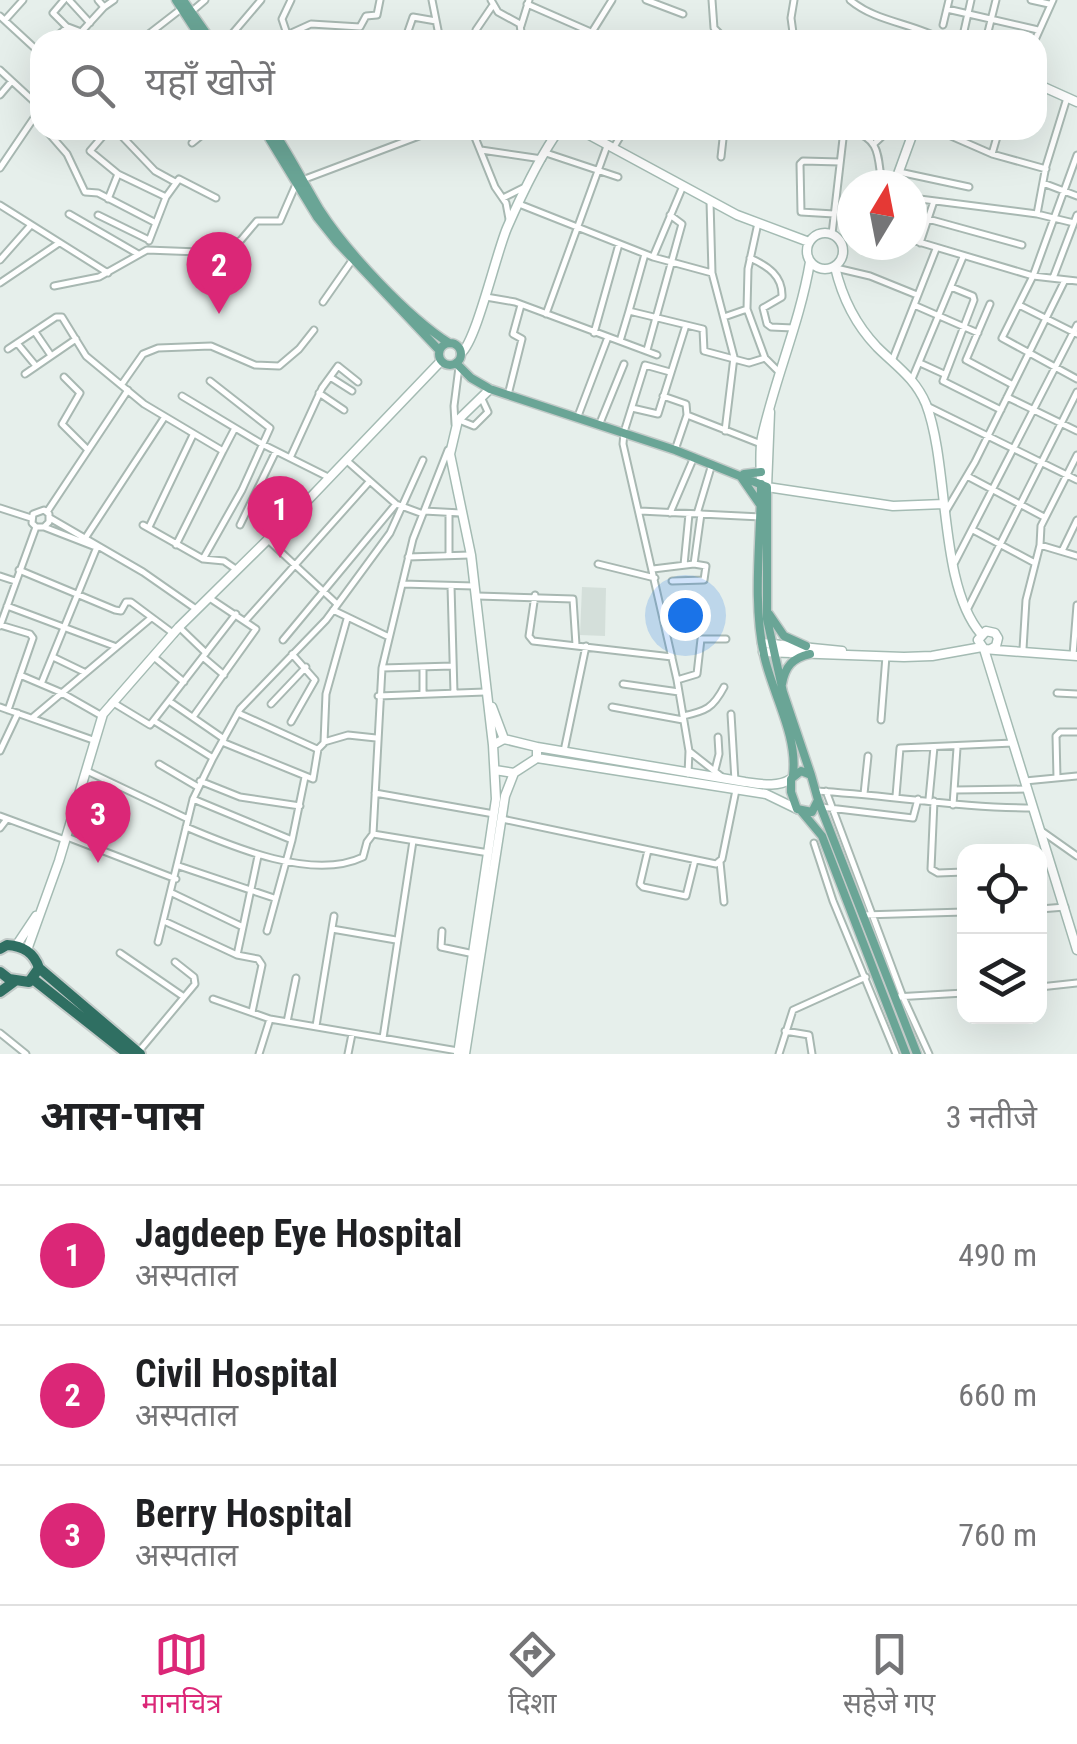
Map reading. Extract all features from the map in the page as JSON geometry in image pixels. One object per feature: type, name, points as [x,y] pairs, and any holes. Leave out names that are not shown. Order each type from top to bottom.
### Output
[{"type":"highway","points":[[10,947],[128,1054]]},
{"type":"highway","points":[[0,972],[16,981]]},
{"type":"highway","points":[[0,992],[36,974]]},
{"type":"highway","points":[[36,974],[139,1053]]},
{"type":"main road","points":[[176,0],[202,30]]},
{"type":"main road","points":[[185,7],[197,30]]},
{"type":"main road","points":[[271,140],[338,238],[440,350],[441,360],[446,364],[459,361]]},
{"type":"main road","points":[[278,140],[300,181]]},
{"type":"main road","points":[[379,284],[455,344],[459,361],[474,375],[520,397]]},
{"type":"main road","points":[[440,350],[449,343]]},
{"type":"main road","points":[[459,361],[490,389],[675,450],[764,486]]},
{"type":"main road","points":[[735,474],[761,472]]},
{"type":"main road","points":[[735,474],[761,506]]},
{"type":"main road","points":[[764,486],[759,622],[811,774],[868,914],[917,1054]]},
{"type":"main road","points":[[764,486],[767,647],[793,754],[791,792],[800,810],[822,836],[871,975],[906,1054]]},
{"type":"main road","points":[[767,610],[784,636],[808,650],[786,668],[782,685]]},
{"type":"main road","points":[[792,776],[801,770],[811,774]]},
{"type":"main road","points":[[800,810],[816,809],[820,797]]},
{"type":"street","points":[[23,0],[2,18],[30,43]]},
{"type":"street","points":[[90,23],[66,0],[53,13],[67,27],[83,30],[114,0]]},
{"type":"street","points":[[98,0],[104,7]]},
{"type":"street","points":[[154,30],[185,7],[205,0]]},
{"type":"street","points":[[236,30],[261,0]]},
{"type":"street","points":[[286,30],[282,19],[290,0]]},
{"type":"street","points":[[301,30],[311,24],[360,27],[366,16],[377,15],[380,0]]},
{"type":"street","points":[[432,0],[438,30]]},
{"type":"street","points":[[592,30],[612,0]]},
{"type":"street","points":[[646,0],[684,14]]},
{"type":"street","points":[[712,0],[716,30]]},
{"type":"street","points":[[793,30],[794,0]]},
{"type":"street","points":[[850,0],[865,11],[912,30]]},
{"type":"street","points":[[865,11],[869,0]]},
{"type":"street","points":[[943,25],[949,0]]},
{"type":"street","points":[[964,30],[971,0]]},
{"type":"street","points":[[988,30],[996,0]]},
{"type":"street","points":[[947,10],[1038,30],[1051,2],[1031,0]]},
{"type":"street","points":[[476,30],[492,2],[498,12],[520,26]]},
{"type":"street","points":[[521,30],[528,2],[587,30]]},
{"type":"street","points":[[409,30],[413,18],[436,21]]},
{"type":"street","points":[[64,30],[67,27]]},
{"type":"street","points":[[0,70],[30,99]]},
{"type":"street","points":[[0,94],[11,82]]},
{"type":"street","points":[[1047,89],[1077,102]]},
{"type":"street","points":[[1038,214],[1066,98]]},
{"type":"street","points":[[0,168],[30,122]]},
{"type":"street","points":[[56,140],[68,154],[85,192],[108,198],[154,222]]},
{"type":"street","points":[[99,140],[90,151],[118,174],[166,197]]},
{"type":"street","points":[[125,140],[154,171],[175,182]]},
{"type":"street","points":[[54,286],[108,273],[147,250],[216,252],[234,246],[256,221],[280,220],[300,181],[409,140]]},
{"type":"street","points":[[477,140],[495,188],[503,198],[509,224]]},
{"type":"street","points":[[457,422],[453,410],[459,361],[471,344],[483,296],[509,224],[553,140]]},
{"type":"street","points":[[601,140],[710,201],[809,242]]},
{"type":"street","points":[[546,315],[598,170],[615,140]]},
{"type":"street","points":[[721,157],[723,140]]},
{"type":"street","points":[[834,235],[845,140]]},
{"type":"street","points":[[872,140],[879,170]]},
{"type":"street","points":[[875,144],[879,140]]},
{"type":"street","points":[[899,170],[910,140]]},
{"type":"street","points":[[960,140],[1046,170]]},
{"type":"street","points":[[992,154],[996,140]]},
{"type":"street","points":[[482,150],[544,156],[618,177]]},
{"type":"street","points":[[1077,156],[1033,276],[1002,339],[1077,379]]},
{"type":"street","points":[[834,214],[801,212],[800,164],[840,162]]},
{"type":"street","points":[[108,198],[118,174]]},
{"type":"street","points":[[927,178],[969,187]]},
{"type":"street","points":[[147,250],[154,222],[175,182],[180,179],[216,198]]},
{"type":"street","points":[[1043,182],[1077,196]]},
{"type":"street","points":[[503,198],[528,185]]},
{"type":"street","points":[[620,341],[649,256],[683,186]]},
{"type":"street","points":[[927,200],[1076,219],[1054,278]]},
{"type":"street","points":[[710,201],[712,273],[734,357],[725,430]]},
{"type":"street","points":[[927,222],[934,201]]},
{"type":"street","points":[[519,204],[649,256],[712,273]]},
{"type":"street","points":[[0,205],[108,273]]},
{"type":"street","points":[[70,214],[138,254]]},
{"type":"street","points":[[98,215],[149,240]]},
{"type":"street","points":[[646,350],[682,222],[670,215]]},
{"type":"street","points":[[928,219],[1022,246]]},
{"type":"street","points":[[758,223],[750,258],[747,309],[765,358],[779,372]]},
{"type":"street","points":[[0,260],[30,225]]},
{"type":"street","points":[[764,486],[762,444],[779,372],[805,292],[810,262],[806,252],[809,242],[818,234],[837,237]]},
{"type":"street","points":[[1068,238],[1077,240]]},
{"type":"street","points":[[0,284],[59,243]]},
{"type":"street","points":[[594,333],[619,244]]},
{"type":"street","points":[[927,246],[1033,276],[1077,282]]},
{"type":"street","points":[[892,361],[936,249]]},
{"type":"street","points":[[912,380],[963,257]]},
{"type":"street","points":[[323,302],[355,258]]},
{"type":"street","points":[[750,258],[769,268],[781,284],[782,297],[763,308],[766,324],[793,328]]},
{"type":"street","points":[[835,267],[842,260]]},
{"type":"street","points":[[810,262],[824,270]]},
{"type":"street","points":[[835,267],[846,303],[874,344],[912,380],[926,406],[966,611],[991,647]]},
{"type":"street","points":[[805,292],[824,270],[835,267],[918,295]]},
{"type":"street","points":[[945,508],[967,476],[1065,280]]},
{"type":"street","points":[[951,287],[974,297],[944,374],[945,383],[1000,410]]},
{"type":"street","points":[[483,296],[522,305],[657,355]]},
{"type":"street","points":[[990,304],[967,362],[1013,385]]},
{"type":"street","points":[[510,390],[522,339],[513,334],[522,305]]},
{"type":"street","points":[[914,305],[978,333]]},
{"type":"street","points":[[1018,305],[1075,334]]},
{"type":"street","points":[[724,318],[747,309]]},
{"type":"street","points":[[630,310],[704,330],[704,350],[752,363],[765,358]]},
{"type":"street","points":[[8,348],[60,316],[86,356],[164,418],[223,451]]},
{"type":"street","points":[[632,408],[655,416],[686,325]]},
{"type":"street","points":[[954,563],[1077,325]]},
{"type":"street","points":[[122,384],[143,354],[158,348],[212,346],[255,366],[280,366],[300,350],[314,330]]},
{"type":"street","points":[[35,332],[51,355]]},
{"type":"street","points":[[25,374],[77,338]]},
{"type":"street","points":[[578,416],[608,338]]},
{"type":"street","points":[[17,343],[36,366]]},
{"type":"street","points":[[10,947],[43,906],[93,740],[112,702],[177,630],[441,360]]},
{"type":"street","points":[[920,363],[944,374]]},
{"type":"street","points":[[600,424],[624,364]]},
{"type":"street","points":[[670,372],[645,365],[624,432],[624,444],[677,680],[689,751],[688,774]]},
{"type":"street","points":[[290,458],[320,393],[338,366],[358,382]]},
{"type":"street","points":[[64,377],[80,392],[62,424],[87,449]]},
{"type":"street","points":[[330,377],[352,391]]},
{"type":"street","points":[[203,559],[242,490],[270,426],[210,381]]},
{"type":"street","points":[[84,770],[258,856],[335,864],[360,860],[373,834],[378,696],[408,558],[457,422],[490,389]]},
{"type":"street","points":[[93,740],[4,708],[32,636],[0,626],[18,570],[40,527],[128,390]]},
{"type":"street","points":[[966,611],[1077,392]]},
{"type":"street","points":[[320,393],[344,410]]},
{"type":"street","points":[[182,396],[276,452],[329,478]]},
{"type":"street","points":[[663,396],[686,404],[687,414],[675,450]]},
{"type":"street","points":[[457,422],[474,426],[488,412],[481,397]]},
{"type":"street","points":[[1007,397],[1077,431]]},
{"type":"street","points":[[926,406],[1077,480]]},
{"type":"street","points":[[764,486],[770,412]]},
{"type":"street","points":[[687,414],[762,444]]},
{"type":"street","points":[[86,537],[164,418]]},
{"type":"street","points":[[176,545],[235,428]]},
{"type":"street","points":[[193,435],[146,526],[203,559],[224,561],[238,571]]},
{"type":"street","points":[[452,438],[451,464],[464,513],[476,591],[498,817],[460,1053]]},
{"type":"street","points":[[240,524],[276,452]]},
{"type":"street","points":[[1024,649],[1026,600],[1045,517],[1077,456]]},
{"type":"street","points":[[670,512],[694,457]]},
{"type":"street","points":[[346,460],[399,506],[424,513],[464,513]]},
{"type":"street","points":[[158,942],[193,799],[213,758],[238,713],[335,607],[390,533],[423,460]]},
{"type":"street","points":[[684,565],[712,464]]},
{"type":"street","points":[[967,476],[1045,517]]},
{"type":"street","points":[[246,620],[369,482]]},
{"type":"street","points":[[764,486],[893,506],[945,508]]},
{"type":"street","points":[[282,640],[399,506]]},
{"type":"street","points":[[0,508],[99,548],[144,572],[199,611]]},
{"type":"street","points":[[32,518],[38,510],[99,548]]},
{"type":"street","points":[[640,511],[761,517]]},
{"type":"street","points":[[449,513],[449,556]]},
{"type":"street","points":[[694,564],[696,514]]},
{"type":"street","points":[[1062,551],[1077,520]]},
{"type":"street","points":[[973,530],[1034,562]]},
{"type":"street","points":[[268,540],[347,619],[389,637]]},
{"type":"street","points":[[1040,545],[1077,556]]},
{"type":"street","points":[[41,684],[99,548]]},
{"type":"street","points":[[408,558],[471,555]]},
{"type":"street","points":[[598,564],[655,578]]},
{"type":"street","points":[[653,570],[706,566],[705,580],[672,580]]},
{"type":"street","points":[[18,570],[118,611],[131,602],[151,618],[177,630],[224,675]]},
{"type":"street","points":[[0,576],[15,581]]},
{"type":"street","points":[[402,584],[575,600],[576,646]]},
{"type":"street","points":[[450,586],[454,694]]},
{"type":"street","points":[[535,595],[530,640],[672,658]]},
{"type":"street","points":[[193,717],[256,630],[211,599]]},
{"type":"street","points":[[767,647],[886,656],[932,656],[991,647],[1075,656],[1077,605]]},
{"type":"street","points":[[7,606],[114,646]]},
{"type":"street","points":[[112,702],[146,725],[154,721],[236,614]]},
{"type":"street","points":[[32,718],[151,618]]},
{"type":"street","points":[[169,702],[223,740],[314,778],[318,750],[324,742],[326,694],[347,619]]},
{"type":"street","points":[[956,652],[991,631],[993,672],[1077,950]]},
{"type":"street","points":[[677,680],[698,673],[701,639],[726,639]]},
{"type":"street","points":[[564,752],[586,646]]},
{"type":"street","points":[[291,722],[315,682],[314,676],[292,654]]},
{"type":"street","points":[[881,720],[886,656]]},
{"type":"street","points":[[53,657],[84,672]]},
{"type":"street","points":[[154,657],[184,682]]},
{"type":"street","points":[[382,668],[453,666]]},
{"type":"street","points":[[271,704],[306,667]]},
{"type":"street","points":[[423,667],[423,695]]},
{"type":"street","points":[[20,674],[102,716]]},
{"type":"street","points":[[623,684],[679,692]]},
{"type":"street","points":[[612,707],[684,718],[707,711],[724,687]]},
{"type":"street","points":[[1057,693],[1077,694]]},
{"type":"street","points":[[378,696],[488,695]]},
{"type":"street","points":[[488,695],[504,738]]},
{"type":"street","points":[[0,751],[18,713]]},
{"type":"street","points":[[238,713],[318,750]]},
{"type":"street","points":[[724,902],[720,862],[732,783],[731,714]]},
{"type":"street","points":[[154,721],[213,758]]},
{"type":"street","points":[[1057,778],[1056,736],[1060,732],[1077,732]]},
{"type":"street","points":[[324,742],[348,735],[376,738]]},
{"type":"street","points":[[493,746],[504,738]]},
{"type":"street","points":[[504,738],[732,783],[800,810]]},
{"type":"street","points":[[715,770],[718,738]]},
{"type":"street","points":[[896,796],[899,749],[1013,743]]},
{"type":"street","points":[[536,758],[537,747]]},
{"type":"street","points":[[934,747],[931,870],[957,872]]},
{"type":"street","points":[[953,806],[957,748]]},
{"type":"street","points":[[689,751],[732,783]]},
{"type":"street","points":[[864,794],[868,756]]},
{"type":"street","points":[[460,1053],[489,853],[514,773],[536,758],[732,783],[782,784],[792,776]]},
{"type":"street","points":[[159,764],[199,784],[300,806]]},
{"type":"street","points":[[495,770],[514,773]]},
{"type":"street","points":[[267,931],[305,776]]},
{"type":"street","points":[[954,790],[1026,785],[1077,776]]},
{"type":"street","points":[[375,794],[720,862]]},
{"type":"street","points":[[820,797],[864,794],[918,798],[953,806],[1032,808]]},
{"type":"street","points":[[820,797],[833,806],[913,818],[918,798]]},
{"type":"street","points":[[820,797],[833,806],[868,914],[957,912]]},
{"type":"street","points":[[193,799],[292,840]]},
{"type":"street","points":[[0,828],[3,817],[176,880]]},
{"type":"street","points":[[1040,830],[1077,856]]},
{"type":"street","points":[[373,834],[489,853]]},
{"type":"street","points":[[383,1038],[413,842]]},
{"type":"street","points":[[814,843],[833,901],[871,975],[896,1054]]},
{"type":"street","points":[[648,850],[640,884],[643,888],[686,896],[695,860]]},
{"type":"street","points":[[237,955],[258,856]]},
{"type":"street","points":[[179,866],[274,898]]},
{"type":"street","points":[[1047,869],[1053,869]]},
{"type":"street","points":[[172,893],[243,927]]},
{"type":"street","points":[[1047,908],[1064,907]]},
{"type":"street","points":[[316,1027],[334,916]]},
{"type":"street","points":[[164,921],[237,955],[262,962],[252,1012]]},
{"type":"street","points":[[332,929],[396,940]]},
{"type":"street","points":[[442,931],[441,947],[474,954]]},
{"type":"street","points":[[120,953],[184,997]]},
{"type":"street","points":[[139,1053],[195,979],[175,962]]},
{"type":"street","points":[[779,1054],[788,1016],[796,1007],[871,975]]},
{"type":"street","points":[[287,1022],[296,978]]},
{"type":"street","points":[[1047,986],[1077,984]]},
{"type":"street","points":[[929,1054],[899,997],[957,993]]},
{"type":"street","points":[[213,999],[270,1019],[460,1053]]},
{"type":"street","points":[[258,1054],[270,1019]]},
{"type":"street","points":[[785,1031],[809,1035],[812,1054]]},
{"type":"street","points":[[0,1033],[26,1054]]},
{"type":"street","points":[[348,1054],[352,1034]]},
{"type":"street","points":[[416,1054],[417,1044]]},
{"type":"shaded area","points":[[582,587],[606,588],[605,636],[580,635]]},
{"type":"place","name":"Civil Hospital","points":[[219,314]]},
{"type":"place","name":"Jagdeep Eye Hospital","points":[[280,558]]},
{"type":"place","name":"Berry Hospital","points":[[98,863]]}]
